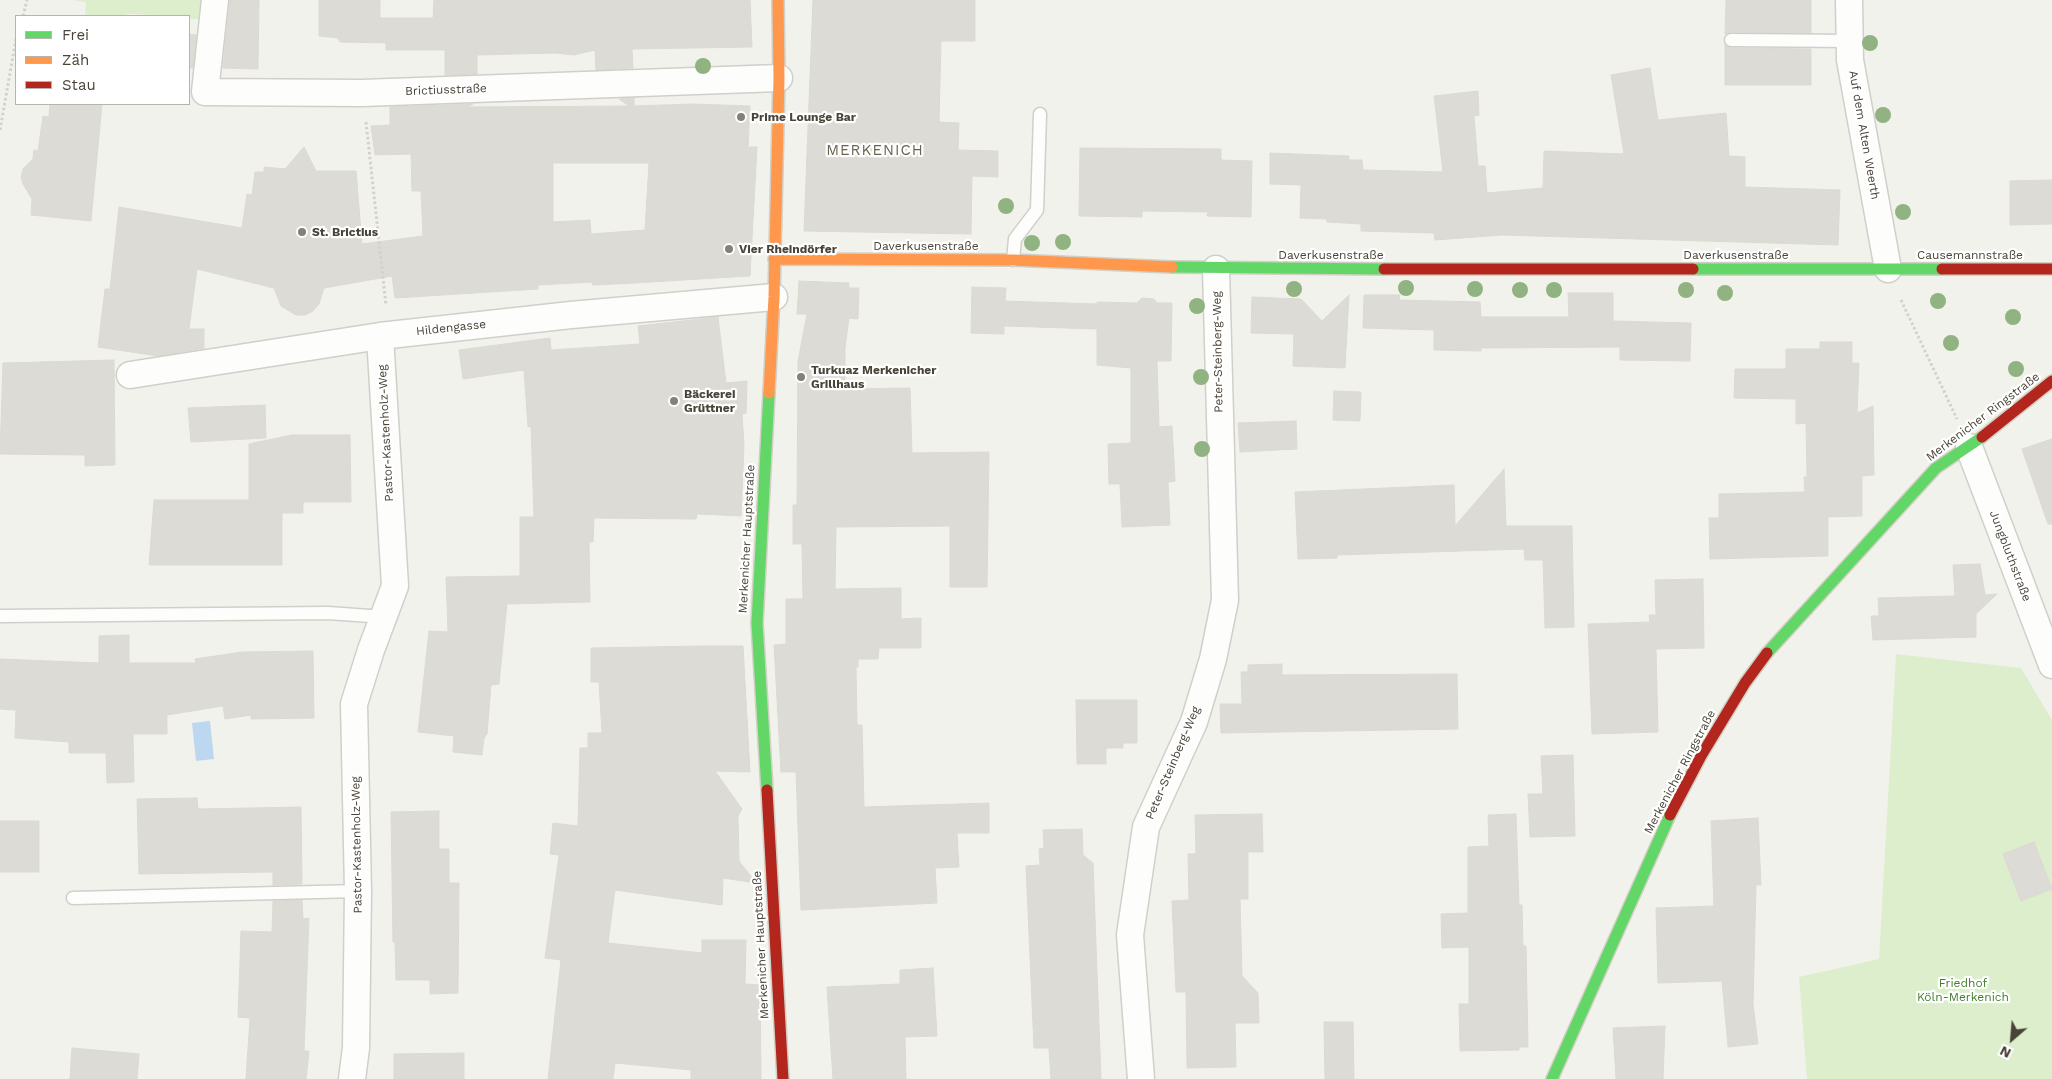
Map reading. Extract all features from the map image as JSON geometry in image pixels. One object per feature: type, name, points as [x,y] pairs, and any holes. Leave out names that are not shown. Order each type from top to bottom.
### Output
[{"type":"street","name":"Brictiusstraße","points":[[215,0],[205,92],[362,93],[779,78]]},
{"type":"street","name":"Merkenicher Hauptstraße","points":[[778,0],[779,78],[774,296],[757,623],[783,1079]]},
{"type":"street","name":"Auf dem Alten Weerth","points":[[1849,0],[1850,60],[1888,269]]},
{"type":"street","name":"Daverkusenstraße","points":[[774,259],[1013,260],[1216,269],[1888,269]]},
{"type":"street","name":"Peter-Steinberg-Weg","points":[[1141,1079],[1130,936],[1146,827],[1194,722],[1213,659],[1225,600],[1216,269]]},
{"type":"street","name":"Causemannstraße","points":[[1888,269],[2052,269]]},
{"type":"street","name":"Hildengasse","points":[[130,376],[385,336],[571,315],[774,296]]},
{"type":"street","name":"Pastor-Kastenholz-Weg","points":[[352,1079],[356,1048],[358,891],[354,704],[371,650],[395,586],[385,336]]},
{"type":"street","name":"Merkenicher Ringstraße","points":[[1552,1079],[1662,833],[1701,756],[1745,683],[1775,642],[1936,468],[1969,447],[2052,381]]},
{"type":"street","name":"Jungbluthstraße","points":[[1969,447],[2052,665]]},
{"type":"lane","points":[[1731,40],[1850,41]]},
{"type":"lane","points":[[1013,260],[1015,239],[1037,210],[1040,114]]},
{"type":"lane","points":[[0,616],[328,612],[384,617]]},
{"type":"lane","points":[[73,898],[358,891]]},
{"type":"path","points":[[22,15],[27,0]]},
{"type":"path","points":[[0,130],[15,45]]},
{"type":"path","points":[[362,93],[385,336]]},
{"type":"path","points":[[1888,269],[1969,447]]},
{"type":"green space","points":[[72,0],[202,0],[199,19],[190,19],[190,15],[85,15],[86,2]]},
{"type":"green space","name":"Friedhof Köln-Merkenich","points":[[1896,654],[2021,668],[2052,720],[2052,1079],[1807,1079],[1799,977],[1879,959]]},
{"type":"water","points":[[210,721],[214,759],[196,761],[192,723]]},
{"type":"building","points":[[230,0],[259,0],[258,69],[223,68]]},
{"type":"building","points":[[319,0],[380,0],[380,18],[433,18],[434,0],[750,0],[752,47],[632,49],[633,68],[596,70],[595,50],[574,55],[556,53],[477,55],[477,74],[445,75],[445,50],[386,50],[386,43],[340,42],[338,38],[319,36]]},
{"type":"building","points":[[813,0],[975,0],[975,41],[941,41],[939,122],[959,123],[958,150],[998,151],[998,177],[972,176],[971,234],[804,231]]},
{"type":"building","points":[[1726,0],[1811,0],[1811,33],[1731,32],[1725,34]]},
{"type":"building","points":[[190,34],[196,35],[193,68],[190,68]]},
{"type":"building","points":[[1725,45],[1731,48],[1811,49],[1811,85],[1725,85]]},
{"type":"building","points":[[1650,68],[1658,120],[1726,113],[1729,156],[1745,157],[1745,187],[1840,190],[1838,245],[1502,235],[1435,240],[1434,233],[1361,231],[1361,224],[1327,222],[1327,219],[1300,218],[1301,185],[1270,184],[1270,153],[1349,156],[1349,160],[1362,160],[1363,170],[1443,172],[1434,96],[1478,91],[1479,115],[1474,116],[1478,166],[1485,166],[1487,193],[1543,188],[1544,151],[1624,154],[1611,75]]},
{"type":"building","points":[[634,98],[634,106],[693,104],[750,106],[748,147],[757,147],[750,276],[593,285],[592,282],[538,285],[538,289],[395,298],[392,276],[324,288],[319,304],[313,311],[305,315],[296,315],[281,306],[274,288],[197,269],[189,329],[204,329],[204,348],[158,356],[98,347],[105,289],[110,289],[119,207],[242,228],[247,194],[252,195],[255,172],[264,172],[264,167],[285,169],[304,147],[316,171],[356,171],[362,244],[423,236],[421,191],[412,191],[411,154],[375,155],[371,126],[390,125],[390,107],[473,104],[468,107],[629,106],[619,99]],"holes":[[[553,163],[649,163],[645,230],[591,234],[590,220],[553,222]]]},
{"type":"building","points":[[50,105],[102,105],[91,221],[31,215],[32,199],[21,177],[23,169],[33,159],[34,150],[38,151],[43,116],[49,117]]},
{"type":"building","points":[[1080,148],[1221,149],[1221,160],[1252,161],[1251,217],[1207,216],[1208,212],[1142,211],[1142,217],[1079,216]]},
{"type":"building","points":[[2052,180],[2052,224],[2010,225],[2010,181]]},
{"type":"building","points":[[799,281],[849,283],[849,288],[859,288],[858,319],[849,318],[845,348],[845,389],[910,388],[912,453],[989,452],[987,587],[950,587],[950,526],[836,527],[835,589],[901,588],[901,619],[921,618],[921,648],[879,648],[878,659],[858,659],[858,667],[856,667],[857,725],[862,725],[864,807],[989,803],[989,833],[957,833],[959,867],[935,868],[937,903],[801,910],[796,772],[781,772],[774,645],[786,644],[786,599],[803,599],[802,544],[793,544],[793,505],[797,505],[798,361],[807,314],[797,314]]},
{"type":"building","points":[[972,287],[1006,288],[1005,301],[1097,304],[1097,302],[1137,303],[1142,298],[1154,299],[1157,303],[1172,303],[1171,361],[1157,361],[1159,427],[1172,426],[1175,481],[1168,482],[1170,525],[1122,527],[1120,484],[1109,484],[1108,444],[1131,443],[1131,368],[1097,365],[1097,329],[1004,326],[1004,334],[971,333]]},
{"type":"building","points":[[1568,293],[1613,293],[1613,321],[1691,323],[1690,361],[1620,360],[1620,347],[1481,348],[1481,351],[1434,350],[1434,330],[1363,328],[1364,295],[1400,295],[1399,300],[1480,302],[1481,317],[1569,317]]},
{"type":"building","points":[[1349,295],[1345,368],[1293,366],[1294,334],[1251,333],[1252,297],[1301,299],[1322,321]]},
{"type":"building","points":[[718,317],[726,383],[747,381],[746,413],[742,414],[744,445],[741,516],[697,514],[696,519],[594,518],[593,542],[589,542],[590,602],[507,604],[499,684],[491,685],[487,734],[484,738],[482,755],[453,752],[454,736],[418,732],[429,631],[448,632],[446,577],[520,576],[520,517],[534,517],[531,426],[528,427],[524,370],[463,379],[459,350],[550,338],[551,350],[640,344],[638,326]]},
{"type":"building","points":[[1820,342],[1852,342],[1852,363],[1859,363],[1857,413],[1873,406],[1874,475],[1862,476],[1862,516],[1828,517],[1828,556],[1710,559],[1709,518],[1719,518],[1719,494],[1805,492],[1804,477],[1807,477],[1806,423],[1796,424],[1796,399],[1734,398],[1735,369],[1786,369],[1786,349],[1820,349]]},
{"type":"building","points":[[114,360],[115,465],[85,466],[85,455],[0,454],[3,363]]},
{"type":"building","points":[[1334,391],[1361,392],[1360,421],[1333,420]]},
{"type":"building","points":[[265,405],[266,438],[191,442],[188,408]]},
{"type":"building","points":[[1296,421],[1297,449],[1240,452],[1238,423]]},
{"type":"building","points":[[292,435],[350,435],[351,502],[303,502],[303,513],[282,513],[282,565],[149,565],[154,500],[249,500],[249,444]]},
{"type":"building","points":[[2052,439],[2052,524],[2048,524],[2022,449]]},
{"type":"building","points":[[1504,469],[1506,526],[1572,526],[1574,627],[1545,628],[1543,560],[1525,560],[1524,549],[1337,555],[1337,558],[1298,559],[1295,492],[1454,485],[1455,526]]},
{"type":"building","points":[[1980,564],[1985,595],[1997,594],[1976,614],[1976,637],[1873,640],[1871,616],[1879,616],[1878,598],[1955,596],[1953,565]]},
{"type":"building","points":[[1703,579],[1704,648],[1656,649],[1658,732],[1592,734],[1588,624],[1650,622],[1649,615],[1656,615],[1655,580]]},
{"type":"building","points":[[129,635],[129,663],[196,663],[195,659],[242,652],[313,651],[314,718],[251,719],[251,715],[225,719],[223,706],[167,715],[167,734],[133,734],[134,782],[107,783],[106,753],[69,753],[69,742],[15,738],[16,710],[0,709],[0,659],[99,663],[99,636]]},
{"type":"building","points":[[743,646],[750,772],[715,771],[742,809],[738,816],[739,861],[756,883],[723,878],[722,905],[615,890],[608,943],[702,953],[702,940],[746,940],[745,984],[760,985],[761,1079],[691,1079],[691,1070],[615,1063],[613,1079],[548,1079],[561,960],[545,958],[559,855],[550,854],[553,823],[578,826],[580,748],[588,748],[588,733],[602,733],[599,682],[591,682],[591,648]]},
{"type":"building","points":[[1282,664],[1282,675],[1457,674],[1458,729],[1221,733],[1220,704],[1242,704],[1241,672],[1248,672],[1248,665]]},
{"type":"building","points":[[1076,700],[1137,700],[1137,743],[1123,743],[1123,748],[1106,748],[1106,764],[1077,764]]},
{"type":"building","points":[[1573,755],[1575,836],[1530,837],[1528,794],[1543,794],[1541,756]]},
{"type":"building","points":[[197,798],[198,809],[301,807],[302,884],[273,885],[273,872],[139,874],[137,799]]},
{"type":"building","points":[[439,811],[439,849],[449,849],[449,883],[459,883],[458,993],[430,994],[430,980],[396,980],[395,942],[393,942],[391,812]]},
{"type":"building","points":[[1262,814],[1263,852],[1248,852],[1248,899],[1240,899],[1242,976],[1258,993],[1259,1023],[1235,1023],[1236,1067],[1187,1068],[1186,992],[1176,992],[1172,901],[1189,900],[1188,854],[1196,854],[1195,815]]},
{"type":"building","points":[[1516,814],[1519,905],[1522,905],[1523,946],[1526,946],[1528,1047],[1519,1047],[1519,1050],[1460,1051],[1459,1004],[1469,1004],[1469,947],[1442,948],[1441,914],[1468,913],[1468,847],[1489,846],[1488,815]]},
{"type":"building","points":[[1758,818],[1761,885],[1756,885],[1753,1004],[1758,1044],[1728,1047],[1722,981],[1658,983],[1656,908],[1714,906],[1711,821]]},
{"type":"building","points":[[0,821],[39,821],[39,872],[0,872]]},
{"type":"building","points":[[1082,829],[1083,855],[1093,863],[1101,1079],[1051,1079],[1049,1048],[1034,1048],[1026,866],[1040,865],[1039,849],[1044,848],[1043,830]]},
{"type":"building","points":[[2034,842],[2052,889],[2021,901],[2003,854]]},
{"type":"building","points":[[302,900],[303,919],[309,918],[304,1051],[309,1051],[306,1079],[246,1079],[250,1018],[238,1017],[241,931],[272,932],[273,901]]},
{"type":"building","points":[[933,968],[937,1036],[905,1037],[906,1079],[833,1079],[827,987],[900,984],[900,970]]},
{"type":"building","points":[[1324,1022],[1353,1022],[1354,1079],[1325,1079]]},
{"type":"building","points":[[1665,1026],[1663,1079],[1616,1079],[1613,1028]]},
{"type":"building","points":[[72,1048],[139,1054],[137,1079],[70,1079]]},
{"type":"building","points":[[464,1053],[464,1079],[394,1079],[394,1054]]},
{"type":"traffic: fast","points":[[1172,267],[1384,269]]},
{"type":"traffic: fast","points":[[1693,269],[1942,269]]},
{"type":"traffic: fast","points":[[767,790],[757,623],[769,393]]},
{"type":"traffic: fast","points":[[1767,653],[1936,468],[1982,437]]},
{"type":"traffic: fast","points":[[1552,1079],[1670,815]]},
{"type":"traffic: slow","points":[[769,393],[774,297],[779,78],[778,0]]},
{"type":"traffic: slow","points":[[774,259],[1013,260],[1172,267]]},
{"type":"traffic: jam","points":[[1384,269],[1693,269]]},
{"type":"traffic: jam","points":[[1942,269],[2052,269]]},
{"type":"traffic: jam","points":[[1982,437],[2052,381]]},
{"type":"traffic: jam","points":[[1670,815],[1701,756],[1745,683],[1767,653]]},
{"type":"traffic: jam","points":[[767,790],[783,1079]]},
{"type":"place","name":"Prime Lounge Bar","points":[[741,117]]},
{"type":"place","name":"St. Brictius","points":[[302,232]]},
{"type":"place","name":"Vier Rheindörfer","points":[[729,249]]},
{"type":"place","name":"Turkuaz Merkenicher Grillhaus","points":[[801,377]]},
{"type":"place","name":"Bäckerei Grüttner","points":[[674,401]]},
{"type":"district","name":"MERKENICH","points":[[875,151]]}]
